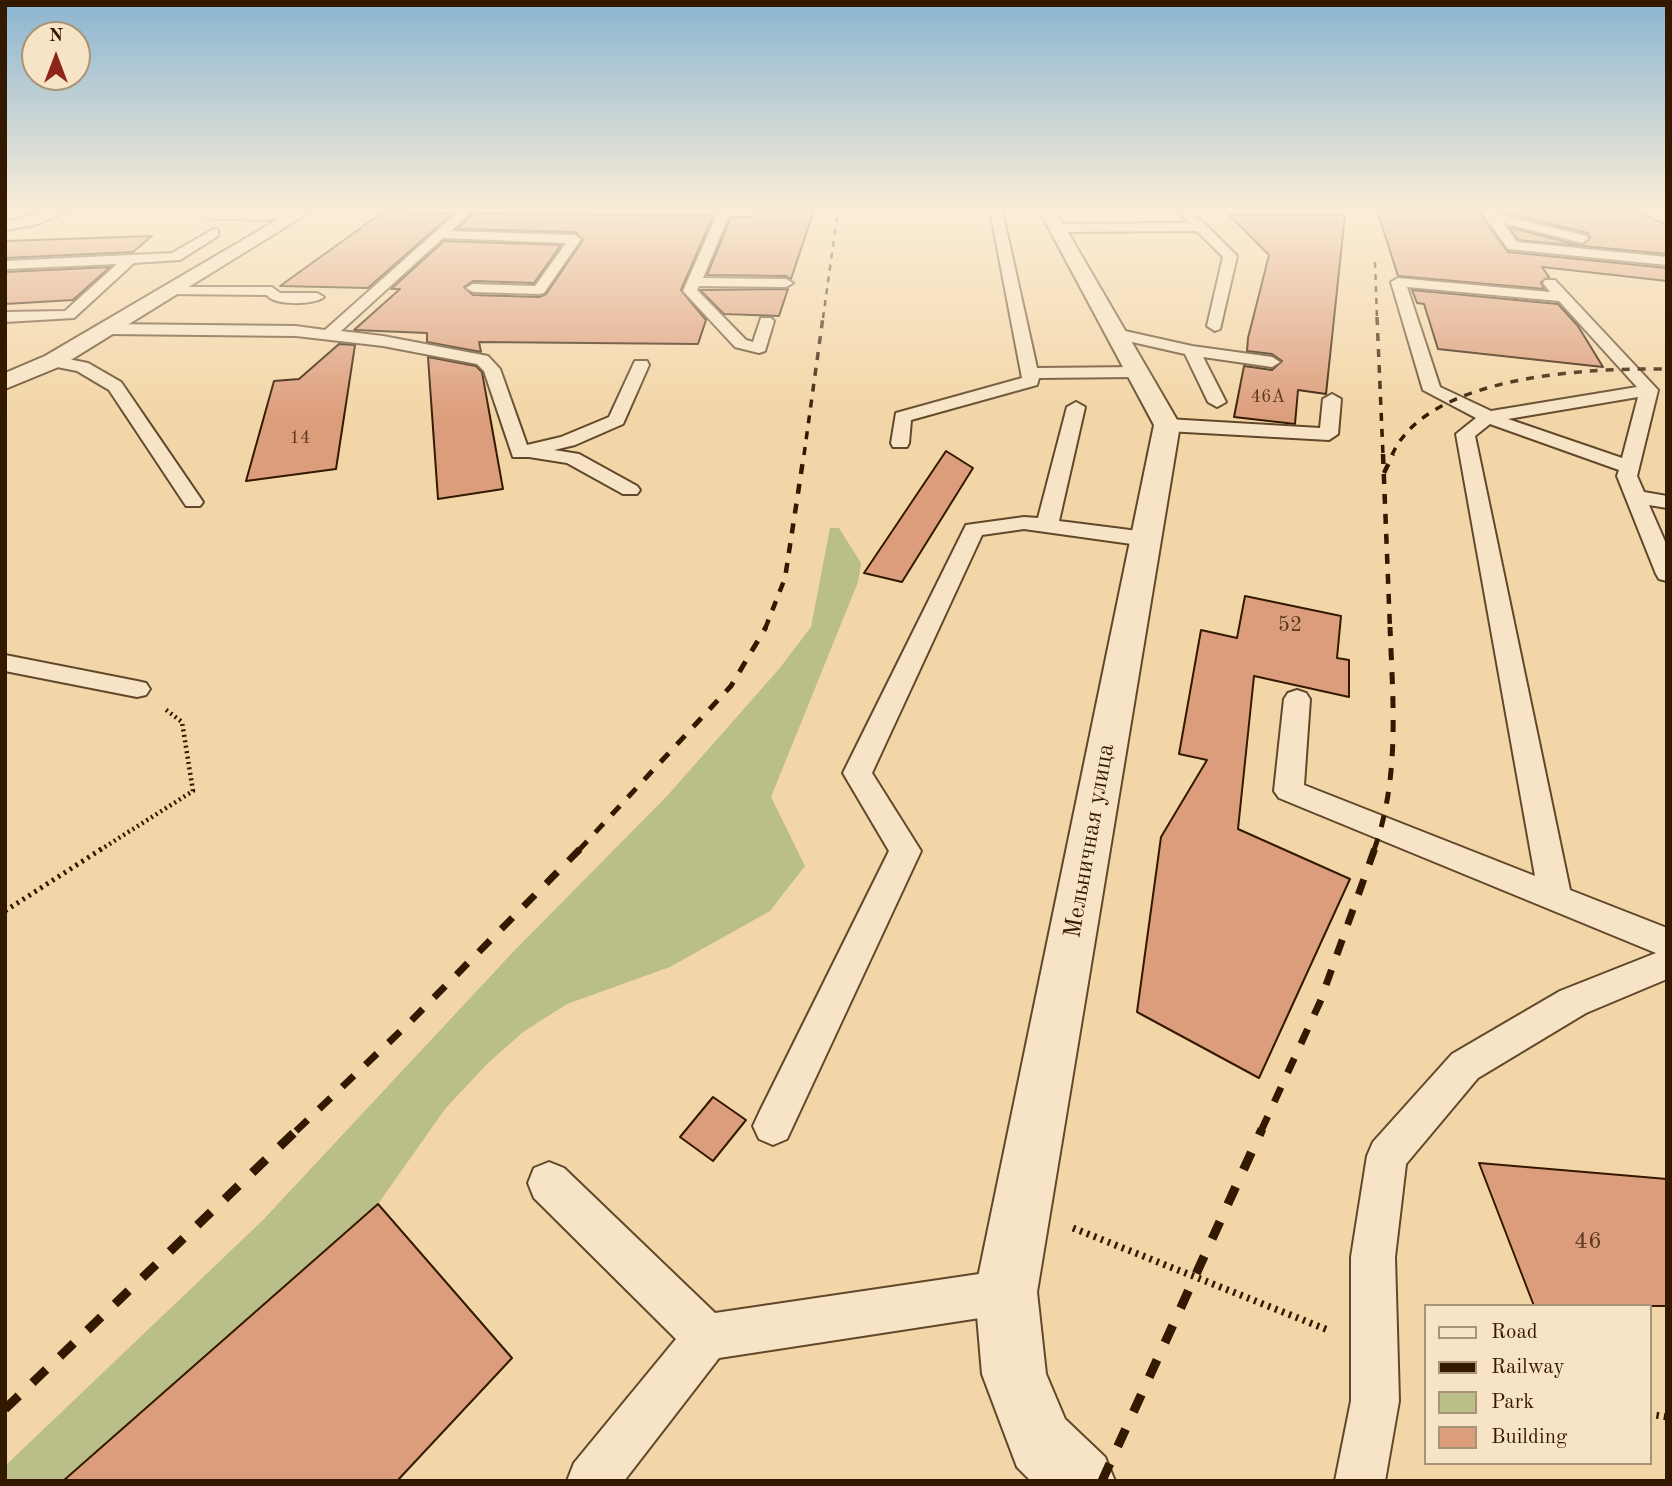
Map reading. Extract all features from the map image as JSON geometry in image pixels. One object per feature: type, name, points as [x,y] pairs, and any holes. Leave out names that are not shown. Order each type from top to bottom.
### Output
[{"type":"street","points":[[5,382],[53,361],[188,279]]},
{"type":"street","points":[[1086,279],[1167,425]]},
{"type":"street","name":"Мельничная улица","points":[[1081,1481],[1041,1443],[1014,1374],[1006,1292],[1167,425]]},
{"type":"lane","points":[[5,317],[69,315],[108,279]]},
{"type":"lane","points":[[328,335],[389,279]]},
{"type":"lane","points":[[473,288],[538,290],[546,279]]},
{"type":"lane","points":[[900,443],[902,417],[1031,381],[1010,279]]},
{"type":"lane","points":[[1215,326],[1225,279]]},
{"type":"lane","points":[[766,321],[759,348],[741,344],[690,291],[694,282],[786,283]]},
{"type":"lane","points":[[1562,297],[1398,282],[1432,390],[1510,427],[1629,467]]},
{"type":"lane","points":[[1549,282],[1648,390]]},
{"type":"lane","points":[[170,290],[272,291],[275,297],[317,297]]},
{"type":"lane","points":[[107,329],[296,331],[383,341],[482,360],[492,369],[520,453]]},
{"type":"lane","points":[[1116,334],[1192,351],[1272,362]]},
{"type":"lane","points":[[1192,351],[1217,402]]},
{"type":"lane","points":[[53,361],[82,367],[115,386],[193,502]]},
{"type":"lane","points":[[520,453],[568,441],[617,420],[641,365]]},
{"type":"lane","points":[[1029,373],[1137,372]]},
{"type":"lane","points":[[1555,898],[1465,434],[1488,417],[1648,390]]},
{"type":"lane","points":[[1648,390],[1627,476],[1667,574]]},
{"type":"lane","points":[[1167,425],[1329,434],[1332,399]]},
{"type":"lane","points":[[1047,526],[1076,407]]},
{"type":"lane","points":[[520,453],[572,458],[630,490]]},
{"type":"lane","points":[[1635,497],[1667,502]]},
{"type":"lane","points":[[774,1126],[905,851],[857,773],[974,530],[1024,523],[1146,539]]},
{"type":"lane","points":[[5,663],[137,690]]},
{"type":"lane","points":[[1297,699],[1289,790],[1667,943]]},
{"type":"lane","points":[[1360,1481],[1375,1401],[1373,1256],[1387,1156],[1465,1066],[1573,1002],[1667,964]]},
{"type":"lane","points":[[550,1183],[707,1338]]},
{"type":"lane","points":[[592,1481],[707,1338],[1006,1292]]},
{"type":"path","points":[[5,911],[193,791],[182,722],[137,690]]},
{"type":"path","points":[[1061,1223],[1374,1349]]},
{"type":"green space","points":[[830,528],[839,528],[861,563],[858,582],[771,797],[805,866],[770,911],[670,967],[567,1004],[523,1032],[486,1065],[445,1109],[378,1204],[63,1481],[5,1481],[5,1466],[263,1220],[514,951],[668,795],[779,669],[811,627]]},
{"type":"building","points":[[5,279],[96,279],[73,300],[5,304]]},
{"type":"building","points":[[289,279],[378,279],[368,288],[280,286]]},
{"type":"building","points":[[402,279],[537,279],[534,283],[473,281],[464,287],[473,295],[539,297],[546,294],[556,279],[686,279],[681,290],[706,320],[698,344],[479,342],[481,352],[427,342],[427,333],[354,330],[400,289],[391,289]]},
{"type":"building","points":[[1263,279],[1338,279],[1326,394],[1298,390],[1295,424],[1234,417],[1244,366],[1272,370],[1282,361],[1272,354],[1247,351]]},
{"type":"building","points":[[1436,279],[1545,279],[1541,282],[1544,289]]},
{"type":"building","points":[[788,289],[779,316],[724,314],[700,290]]},
{"type":"building","points":[[1412,290],[1558,304],[1578,326],[1603,367],[1438,349],[1424,304],[1417,303]]},
{"type":"building","points":[[339,344],[355,345],[336,469],[246,481],[274,381],[299,379]]},
{"type":"building","points":[[428,357],[476,366],[482,372],[503,489],[438,499]]},
{"type":"building","points":[[946,451],[973,468],[902,582],[864,573]]},
{"type":"building","points":[[1245,596],[1341,616],[1337,658],[1349,660],[1349,697],[1254,676],[1238,829],[1350,879],[1259,1078],[1137,1012],[1161,837],[1207,760],[1179,754],[1201,630],[1237,638]]},
{"type":"building","points":[[713,1097],[746,1120],[713,1161],[680,1137]]},
{"type":"building","points":[[1479,1163],[1667,1179],[1667,1306],[1533,1304]]},
{"type":"building","points":[[378,1204],[512,1358],[397,1481],[63,1481]]},
{"type":"railway","points":[[823,318],[828,279]]},
{"type":"railway","points":[[1376,279],[1377,318]]},
{"type":"railway","points":[[804,455],[823,317]]},
{"type":"railway","points":[[1377,317],[1383,455]]},
{"type":"railway","points":[[1392,455],[1411,428],[1439,407],[1475,392],[1514,381],[1556,374],[1667,369]]},
{"type":"railway","points":[[765,628],[785,578],[804,454]]},
{"type":"railway","points":[[1383,454],[1390,629]]},
{"type":"railway","points":[[1384,473],[1393,454]]},
{"type":"railway","points":[[1374,850],[1388,795],[1391,768],[1393,712],[1390,627]]},
{"type":"railway","points":[[579,850],[731,686],[765,628]]},
{"type":"railway","points":[[296,1131],[407,1025],[581,848]]},
{"type":"railway","points":[[1261,1131],[1320,1002],[1375,848]]},
{"type":"railway","points":[[5,1409],[298,1129]]},
{"type":"railway","points":[[1102,1481],[1262,1129]]}]
